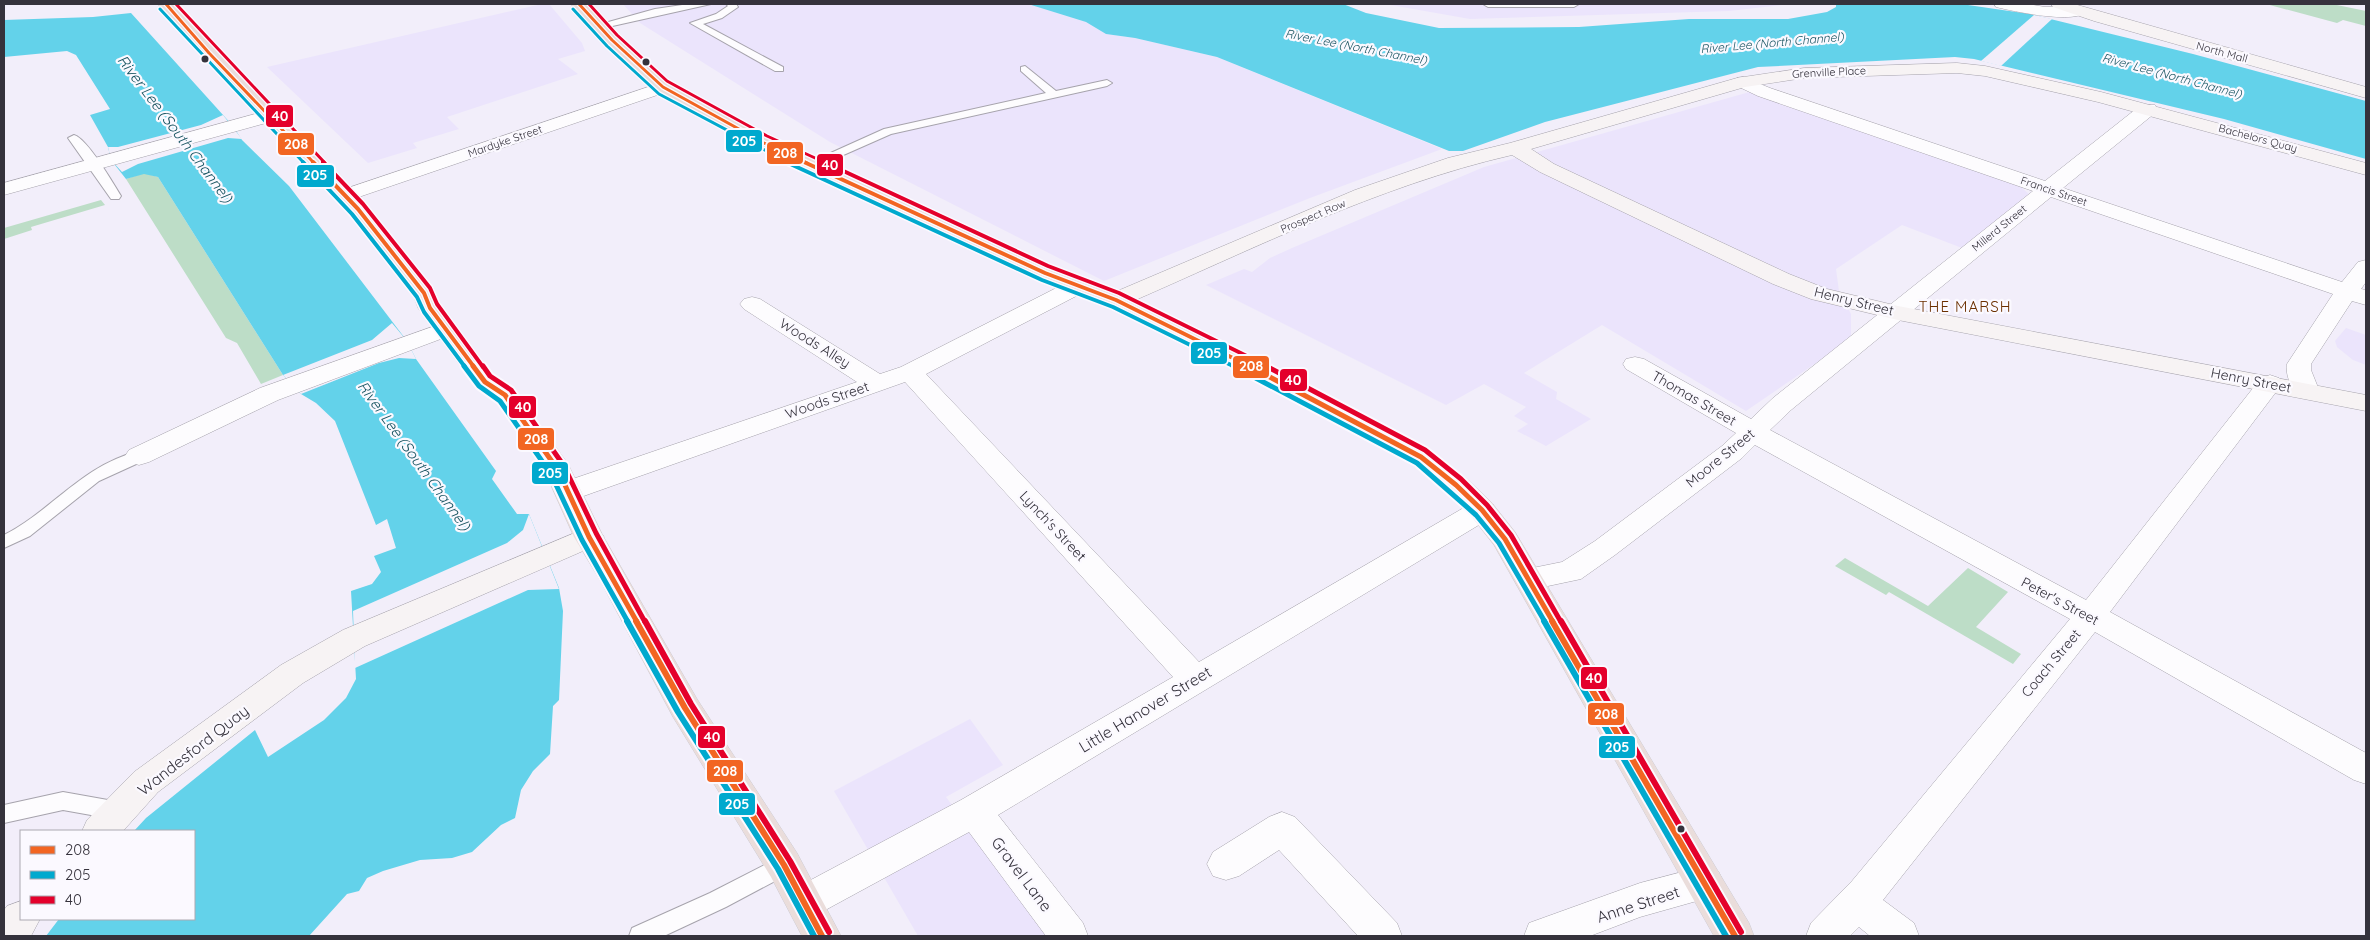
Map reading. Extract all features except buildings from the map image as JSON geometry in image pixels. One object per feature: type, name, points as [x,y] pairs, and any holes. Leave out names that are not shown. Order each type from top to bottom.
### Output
[{"type":"highway","points":[[166,4],[209,53],[346,195],[424,293],[430,308],[485,382],[505,395],[558,470],[589,536],[685,708],[784,865],[822,936]]},
{"type":"highway","points":[[579,4],[599,26],[664,87],[764,143],[1076,287],[1116,300],[1223,352],[1421,457],[1456,485],[1482,510],[1505,539],[1734,936]]},
{"type":"main road","name":"North Mall","points":[[2059,4],[2366,93]]},
{"type":"main road","name":"Grenville Place","points":[[1515,148],[1743,82],[1804,73],[1957,68],[1985,71],[2148,109]]},
{"type":"main road","name":"Bachelors Quay","points":[[2148,109],[2366,169]]},
{"type":"main road","name":"Prospect Row","points":[[1116,300],[1362,194],[1455,162],[1515,148]]},
{"type":"main road","name":"Henry Street","points":[[1515,148],[1547,168],[1781,279],[1819,294],[1898,312],[2366,403]]},
{"type":"main road","name":"Wandesford Quay","points":[[110,821],[146,782],[292,674],[354,638],[589,536]]},
{"type":"main road","points":[[6,936],[20,920]]},
{"type":"street","points":[[2002,4],[2046,12],[2079,11]]},
{"type":"street","name":"Francis Street","points":[[1743,82],[1773,95],[2356,295]]},
{"type":"street","name":"Mardyke Street","points":[[346,195],[664,87]]},
{"type":"street","name":"Millerd Street","points":[[1898,312],[1925,288],[2148,109]]},
{"type":"street","points":[[4,189],[270,116]]},
{"type":"street","points":[[2306,390],[2298,370],[2299,364],[2356,295],[2366,267]]},
{"type":"street","name":"Woods Street","points":[[568,490],[910,372],[1076,287]]},
{"type":"street","name":"Woods Alley","points":[[752,304],[877,382]]},
{"type":"street","name":"Moore Street","points":[[1528,579],[1570,571],[1732,452],[1782,404],[1898,312]]},
{"type":"street","points":[[139,456],[269,394],[446,329]]},
{"type":"street","name":"Thomas Street","points":[[1635,364],[1752,432]]},
{"type":"street","name":"Lynch's Street","points":[[910,372],[1195,679]]},
{"type":"street","name":"Coach Street","points":[[1825,936],[1857,903],[2060,651],[2090,617],[2178,500],[2270,383]]},
{"type":"street","name":"Peter's Street","points":[[1752,432],[2150,648],[2366,770]]},
{"type":"street","name":"Little Hanover Street","points":[[805,902],[974,811],[1482,510]]},
{"type":"street","name":"Gravel Lane","points":[[974,811],[1070,936]]},
{"type":"street","points":[[1226,864],[1282,828],[1383,936]]},
{"type":"street","name":"Anne Street","points":[[1543,936],[1640,900],[1705,883]]},
{"type":"street","points":[[1857,903],[1900,936]]},
{"type":"lane","points":[[599,26],[655,12],[706,4]]},
{"type":"lane","points":[[732,4],[734,7],[718,16],[695,23],[779,69]]},
{"type":"lane","points":[[1488,4],[1574,4]]},
{"type":"lane","points":[[1025,70],[1054,95]]},
{"type":"lane","points":[[810,164],[888,131],[1107,83]]},
{"type":"lane","points":[[74,138],[103,162],[114,196]]},
{"type":"lane","points":[[4,542],[24,532],[93,477],[139,456]]},
{"type":"lane","points":[[4,814],[63,801],[110,821]]},
{"type":"lane","points":[[640,936],[718,900],[784,865]]},
{"type":"shaded area","points":[[542,4],[549,4],[582,43],[585,51],[558,59],[578,74],[447,117],[459,129],[413,143],[417,148],[368,163],[267,67]]},
{"type":"shaded area","points":[[623,4],[1028,4],[1086,22],[1106,34],[1135,38],[1217,57],[1442,149],[1310,198],[1104,281],[830,142],[640,23]]},
{"type":"shaded area","points":[[1385,4],[1790,4],[1729,11],[1470,19]]},
{"type":"shaded area","points":[[1753,91],[2015,182],[2029,194],[1962,248],[1902,225],[1836,269],[1839,291],[1851,314],[1851,339],[1746,411],[1602,325],[1524,373],[1557,392],[1556,399],[1591,419],[1546,446],[1517,431],[1528,424],[1514,416],[1526,407],[1484,384],[1446,405],[1206,285],[1244,269],[1252,272],[1270,258],[1292,248],[1484,167]]},
{"type":"shaded area","points":[[2346,328],[2366,335],[2366,365],[2353,360],[2337,347],[2335,341]]},
{"type":"shaded area","points":[[970,719],[1003,765],[946,797],[1048,936],[918,936],[834,791]]},
{"type":"green space","points":[[2266,4],[2332,4],[2366,11],[2366,26],[2343,20],[2337,23]]},
{"type":"green space","points":[[144,173],[158,177],[283,375],[261,384],[237,343],[226,338],[126,179]]},
{"type":"green space","points":[[101,200],[105,205],[31,227],[32,230],[4,239],[4,228]]},
{"type":"green space","points":[[1845,558],[1928,606],[1968,568],[2008,592],[1976,627],[2021,654],[2013,664],[1889,592],[1886,595],[1835,566]]},
{"type":"water","name":"River Lee (North Channel)","points":[[1028,4],[1343,4],[1366,13],[1439,28],[1579,27],[1689,19],[1788,19],[1827,12],[1836,7],[1836,4],[1961,4],[2030,14],[2193,54],[2366,101],[2366,159],[2224,119],[1974,59],[1955,57],[1758,67],[1545,122],[1463,151],[1449,151],[1217,57],[1135,38],[1106,34],[1086,22]]},
{"type":"water","name":"River Lee (South Channel)","points":[[131,13],[233,126],[242,140],[289,186],[407,341],[416,359],[496,471],[492,479],[517,514],[529,514],[559,588],[563,611],[559,700],[553,706],[550,754],[533,771],[521,790],[515,818],[501,825],[472,852],[452,858],[420,860],[367,878],[359,891],[347,894],[309,936],[46,936],[58,920],[195,920],[195,830],[135,830],[146,818],[255,730],[268,757],[324,720],[346,698],[356,679],[351,591],[372,584],[381,572],[374,556],[396,548],[387,519],[376,525],[335,421],[316,403],[301,394],[283,375],[158,177],[144,174],[126,179],[111,160],[108,147],[90,115],[110,109],[76,55],[67,51],[4,57],[4,20],[93,17]]},
{"type":"pier","points":[[2034,15],[2052,19],[2001,66],[1981,61]]},
{"type":"pier","points":[[223,115],[242,139],[228,138],[138,164],[122,172],[111,160],[108,147],[118,147],[201,125]]},
{"type":"pier","points":[[392,323],[407,341],[416,359],[399,358],[379,363],[301,394],[283,375],[372,340]]},
{"type":"pier","points":[[529,514],[559,589],[528,590],[355,668],[353,611],[507,543],[523,530]]},
{"type":"transit line","name":"208","points":[[166,4],[209,53],[358,209],[424,293],[430,308],[485,382],[505,395],[558,470],[589,537],[685,708],[784,865],[822,936]]},
{"type":"transit line","name":"40","points":[[176,4],[215,48],[363,204],[430,288],[437,304],[490,376],[511,390],[564,466],[596,533],[691,704],[790,861],[829,932]]},
{"type":"transit line","name":"208","points":[[579,4],[612,40],[663,87],[764,143],[1045,273],[1116,300],[1223,352],[1421,457],[1456,485],[1482,510],[1505,539],[1735,936]]},
{"type":"transit line","name":"40","points":[[589,4],[617,35],[667,81],[767,136],[1048,266],[1119,293],[1227,345],[1425,450],[1461,479],[1487,505],[1511,535],[1741,932]]},
{"type":"transit line","name":"205","points":[[160,9],[352,214],[417,297],[424,312],[479,386],[500,401],[551,474],[582,540],[678,712],[778,869],[814,936]]},
{"type":"transit line","name":"205","points":[[573,9],[607,46],[659,94],[760,150],[1042,280],[1113,307],[1220,359],[1417,463],[1476,515],[1499,543],[1726,936]]},
{"type":"district","name":"THE MARSH","points":[[1965,307]]}]
